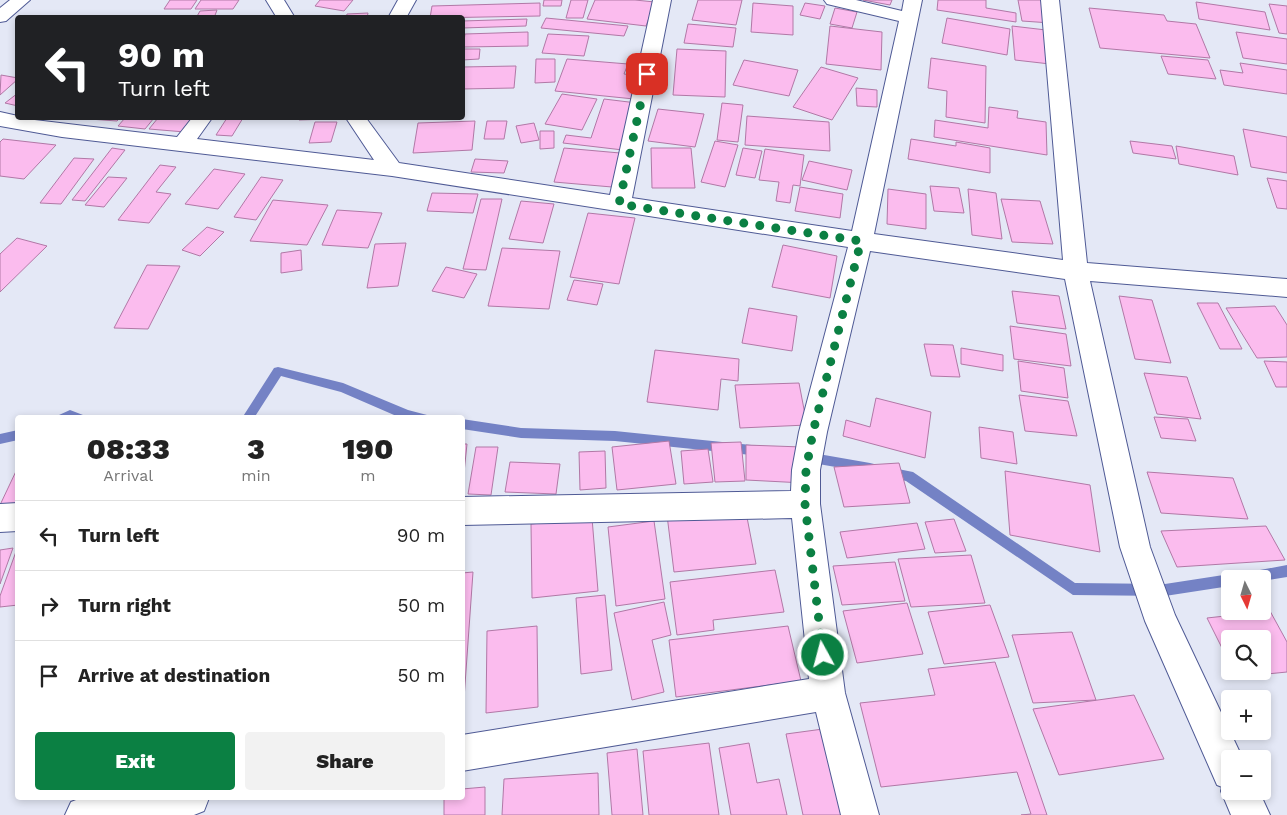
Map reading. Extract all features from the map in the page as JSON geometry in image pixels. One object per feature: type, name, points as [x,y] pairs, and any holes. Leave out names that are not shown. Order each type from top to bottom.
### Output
[{"type":"street","points":[[0,17],[20,0]]},
{"type":"street","points":[[399,15],[408,0]]},
{"type":"street","points":[[619,204],[662,0]]},
{"type":"street","points":[[833,0],[911,9],[861,241],[813,432],[806,470],[805,504],[828,693],[860,815]]},
{"type":"street","points":[[1050,0],[1076,271],[1135,547],[1161,621],[1221,752]]},
{"type":"street","points":[[0,119],[62,130],[392,169],[861,241],[1076,271],[1287,288]]},
{"type":"street","points":[[182,145],[201,120]]},
{"type":"street","points":[[357,120],[392,169]]},
{"type":"street","points":[[465,511],[805,504]]},
{"type":"street","points":[[0,518],[15,517]]},
{"type":"street","points":[[465,753],[828,693]]},
{"type":"street","points":[[84,815],[178,800]]},
{"type":"street","points":[[1244,800],[1251,815]]},
{"type":"building","points":[[170,0],[197,0],[191,9],[164,9]]},
{"type":"building","points":[[201,0],[239,0],[233,9],[195,9]]},
{"type":"building","points":[[320,0],[353,0],[344,11],[315,6]]},
{"type":"building","points":[[544,0],[562,0],[561,6],[543,6]]},
{"type":"building","points":[[571,0],[588,0],[583,18],[566,18]]},
{"type":"building","points":[[595,0],[655,2],[646,26],[587,19]]},
{"type":"building","points":[[698,0],[742,0],[736,25],[692,20]]},
{"type":"building","points":[[863,0],[892,0],[890,5]]},
{"type":"building","points":[[938,0],[986,0],[986,8],[1016,13],[1016,22],[937,10]]},
{"type":"building","points":[[1018,0],[1046,0],[1051,23],[1022,21]]},
{"type":"building","points":[[1196,2],[1265,12],[1270,30],[1199,19]]},
{"type":"building","points":[[540,3],[540,16],[465,17],[465,15],[430,15],[432,6]]},
{"type":"building","points":[[753,3],[793,6],[793,35],[751,32]]},
{"type":"building","points":[[805,3],[825,6],[820,19],[800,15]]},
{"type":"building","points":[[1269,4],[1287,6],[1287,34],[1279,33]]},
{"type":"building","points":[[835,8],[857,12],[852,28],[830,24]]},
{"type":"building","points":[[1089,8],[1164,15],[1167,21],[1196,24],[1210,58],[1100,48]]},
{"type":"building","points":[[217,10],[215,15],[198,15],[200,11]]},
{"type":"building","points":[[368,13],[368,15],[347,14]]},
{"type":"building","points":[[546,18],[628,26],[624,36],[541,28]]},
{"type":"building","points":[[947,18],[1010,29],[1007,55],[942,43]]},
{"type":"building","points":[[527,19],[526,26],[465,28],[465,21]]},
{"type":"building","points":[[688,24],[736,28],[733,47],[684,43]]},
{"type":"building","points":[[830,26],[882,32],[881,70],[826,64]]},
{"type":"building","points":[[1012,26],[1046,30],[1050,64],[1015,60]]},
{"type":"building","points":[[528,32],[528,46],[465,47],[465,34]]},
{"type":"building","points":[[1236,32],[1287,39],[1287,64],[1243,58]]},
{"type":"building","points":[[548,34],[589,36],[584,56],[542,53]]},
{"type":"building","points":[[465,49],[480,49],[479,59],[465,60]]},
{"type":"building","points":[[677,49],[726,51],[725,97],[673,95]]},
{"type":"building","points":[[1161,56],[1208,60],[1216,79],[1168,74]]},
{"type":"building","points":[[931,58],[986,66],[985,123],[946,117],[947,91],[928,88]]},
{"type":"building","points":[[536,59],[555,59],[555,82],[535,83]]},
{"type":"building","points":[[567,59],[628,64],[624,74],[640,76],[634,99],[555,91]]},
{"type":"building","points":[[744,60],[798,70],[789,96],[733,85]]},
{"type":"building","points":[[1240,63],[1287,70],[1287,94],[1224,85],[1220,70],[1243,73]]},
{"type":"building","points":[[516,66],[514,88],[465,89],[465,67]]},
{"type":"building","points":[[821,67],[858,78],[832,120],[793,107]]},
{"type":"building","points":[[1,75],[15,77],[15,82],[0,95]]},
{"type":"building","points":[[856,88],[877,90],[877,107],[857,106]]},
{"type":"building","points":[[562,94],[597,99],[582,130],[545,124]]},
{"type":"building","points":[[15,95],[15,105],[5,103]]},
{"type":"building","points":[[604,99],[637,103],[623,150],[563,143],[566,135],[591,138]]},
{"type":"building","points":[[722,103],[743,105],[738,142],[717,140]]},
{"type":"building","points":[[989,107],[1018,111],[1017,118],[1046,122],[1047,155],[934,137],[935,120],[988,128]]},
{"type":"building","points":[[658,109],[704,114],[695,147],[648,141]]},
{"type":"building","points":[[747,116],[829,122],[830,151],[745,145]]},
{"type":"building","points":[[123,120],[152,120],[145,129],[118,126]]},
{"type":"building","points":[[156,120],[194,120],[185,132],[149,129]]},
{"type":"building","points":[[226,120],[242,120],[232,136],[216,135]]},
{"type":"building","points":[[475,121],[472,150],[413,153],[418,123]]},
{"type":"building","points":[[487,121],[507,121],[504,139],[484,139]]},
{"type":"building","points":[[315,122],[337,122],[331,142],[309,143]]},
{"type":"building","points":[[534,123],[539,140],[521,143],[516,126]]},
{"type":"building","points":[[1243,129],[1287,137],[1287,173],[1251,167]]},
{"type":"building","points":[[540,131],[554,131],[554,148],[540,149]]},
{"type":"building","points":[[3,139],[56,145],[24,179],[0,176],[0,142]]},
{"type":"building","points":[[911,139],[956,146],[956,142],[990,148],[990,173],[908,159]]},
{"type":"building","points":[[715,141],[738,145],[725,187],[701,182]]},
{"type":"building","points":[[1130,141],[1172,146],[1176,159],[1133,153]]},
{"type":"building","points":[[1176,146],[1234,156],[1238,175],[1179,164]]},
{"type":"building","points":[[112,148],[125,150],[85,201],[72,200]]},
{"type":"building","points":[[564,148],[620,153],[612,187],[554,182]]},
{"type":"building","points":[[651,148],[691,148],[695,188],[652,188]]},
{"type":"building","points":[[743,148],[762,151],[755,178],[736,175]]},
{"type":"building","points":[[765,149],[804,155],[800,186],[793,185],[790,203],[776,201],[779,182],[759,180]]},
{"type":"building","points":[[74,158],[94,159],[61,204],[40,203]]},
{"type":"building","points":[[475,159],[508,161],[504,173],[471,172]]},
{"type":"building","points":[[809,161],[852,170],[847,190],[802,180]]},
{"type":"building","points":[[160,165],[176,167],[156,192],[171,194],[149,223],[118,220]]},
{"type":"building","points":[[214,169],[245,174],[218,209],[185,204]]},
{"type":"building","points":[[108,177],[127,178],[104,207],[85,205]]},
{"type":"building","points":[[261,177],[283,180],[256,220],[234,217]]},
{"type":"building","points":[[1267,178],[1287,181],[1287,209],[1277,208]]},
{"type":"building","points":[[930,186],[959,188],[964,213],[934,211]]},
{"type":"building","points":[[800,187],[843,194],[840,218],[795,211]]},
{"type":"building","points":[[888,189],[926,194],[926,229],[887,224]]},
{"type":"building","points":[[968,189],[996,193],[1002,239],[972,235]]},
{"type":"building","points":[[432,193],[478,194],[473,213],[427,211]]},
{"type":"building","points":[[481,199],[502,199],[486,270],[463,269]]},
{"type":"building","points":[[1001,199],[1040,201],[1053,244],[1012,242]]},
{"type":"building","points":[[273,200],[328,205],[307,245],[250,241]]},
{"type":"building","points":[[521,201],[554,204],[543,243],[509,239]]},
{"type":"building","points":[[337,210],[382,213],[368,248],[322,245]]},
{"type":"building","points":[[588,213],[635,218],[619,284],[570,277]]},
{"type":"building","points":[[207,227],[224,232],[200,256],[182,250]]},
{"type":"building","points":[[17,238],[47,246],[0,292],[0,254]]},
{"type":"building","points":[[406,243],[398,286],[367,288],[375,244]]},
{"type":"building","points":[[783,245],[837,256],[830,298],[772,287]]},
{"type":"building","points":[[502,248],[560,251],[549,309],[488,306]]},
{"type":"building","points":[[301,250],[302,270],[281,273],[281,253]]},
{"type":"building","points":[[147,265],[180,266],[148,329],[114,328]]},
{"type":"building","points":[[446,267],[477,274],[464,298],[432,291]]},
{"type":"building","points":[[574,280],[603,284],[597,305],[567,300]]},
{"type":"building","points":[[1012,291],[1059,296],[1066,329],[1017,323]]},
{"type":"building","points":[[1119,296],[1152,300],[1171,363],[1135,359]]},
{"type":"building","points":[[1197,303],[1218,303],[1242,349],[1220,349]]},
{"type":"building","points":[[1275,306],[1287,325],[1287,357],[1257,358],[1226,308]]},
{"type":"building","points":[[749,308],[797,316],[792,351],[742,343]]},
{"type":"building","points":[[1010,326],[1066,334],[1071,366],[1014,359]]},
{"type":"building","points":[[924,344],[953,345],[960,377],[931,376]]},
{"type":"building","points":[[961,348],[1003,355],[1003,371],[961,364]]},
{"type":"building","points":[[655,350],[739,359],[738,381],[721,379],[718,410],[647,402]]},
{"type":"building","points":[[1018,361],[1064,368],[1068,398],[1021,391]]},
{"type":"building","points":[[1264,361],[1287,362],[1287,387],[1276,387]]},
{"type":"building","points":[[1144,373],[1187,377],[1201,419],[1157,414]]},
{"type":"building","points":[[799,383],[807,425],[740,428],[735,385]]},
{"type":"building","points":[[1019,395],[1068,401],[1077,436],[1025,431]]},
{"type":"building","points":[[876,398],[931,412],[925,458],[843,436],[846,420],[870,427]]},
{"type":"building","points":[[1154,417],[1188,419],[1196,441],[1161,438]]},
{"type":"building","points":[[979,427],[1013,432],[1017,464],[981,458]]},
{"type":"building","points":[[669,441],[676,484],[617,490],[612,447]]},
{"type":"building","points":[[741,442],[745,481],[715,482],[711,443]]},
{"type":"building","points":[[465,444],[467,444],[465,463]]},
{"type":"building","points":[[746,445],[802,447],[804,483],[746,480]]},
{"type":"building","points":[[476,447],[498,447],[491,495],[468,494]]},
{"type":"building","points":[[708,449],[713,482],[684,484],[681,451]]},
{"type":"building","points":[[605,451],[606,488],[580,490],[579,452]]},
{"type":"building","points":[[510,462],[560,464],[556,494],[505,492]]},
{"type":"building","points":[[899,463],[910,503],[844,507],[834,467]]},
{"type":"building","points":[[1005,471],[1090,485],[1100,552],[1010,535]]},
{"type":"building","points":[[1147,472],[1233,478],[1248,519],[1161,513]]},
{"type":"building","points":[[15,473],[15,506],[0,507]]},
{"type":"building","points":[[745,507],[756,564],[674,572],[667,515]]},
{"type":"building","points":[[592,518],[598,591],[532,598],[531,524]]},
{"type":"building","points":[[954,519],[966,551],[935,553],[925,522]]},
{"type":"building","points":[[654,521],[665,599],[616,606],[608,527]]},
{"type":"building","points":[[917,523],[925,549],[847,558],[840,532]]},
{"type":"building","points":[[1266,526],[1285,560],[1177,567],[1161,531]]},
{"type":"building","points":[[13,548],[0,584],[0,550]]},
{"type":"building","points":[[15,554],[15,605],[0,607],[0,596]]},
{"type":"building","points":[[971,555],[985,603],[911,607],[898,559]]},
{"type":"building","points":[[895,562],[905,601],[842,605],[833,566]]},
{"type":"building","points":[[775,570],[784,612],[713,620],[714,630],[677,635],[670,582]]},
{"type":"building","points":[[473,572],[465,685],[465,573]]},
{"type":"building","points":[[605,595],[612,670],[581,674],[576,598]]},
{"type":"building","points":[[664,602],[671,635],[652,640],[664,692],[632,700],[614,613]]},
{"type":"building","points":[[907,603],[923,654],[857,663],[843,611]]},
{"type":"building","points":[[990,605],[1009,657],[944,664],[928,612]]},
{"type":"building","points":[[1271,613],[1287,642],[1287,672],[1271,674],[1271,630],[1221,630],[1221,646],[1207,618],[1221,616],[1221,620],[1271,620]]},
{"type":"building","points":[[537,626],[538,707],[486,713],[487,631]]},
{"type":"building","points":[[788,626],[801,681],[676,697],[669,640]]},
{"type":"building","points":[[1072,632],[1096,700],[1033,703],[1012,635]]},
{"type":"building","points":[[995,662],[1047,815],[1021,815],[1031,814],[1017,772],[881,787],[860,703],[935,695],[928,669]]},
{"type":"building","points":[[1134,695],[1164,759],[1059,775],[1033,709]]},
{"type":"building","points":[[823,729],[844,815],[803,815],[786,734]]},
{"type":"building","points":[[709,743],[719,815],[649,815],[643,751]]},
{"type":"building","points":[[749,743],[757,783],[779,779],[787,815],[731,815],[719,748]]},
{"type":"building","points":[[637,749],[643,815],[612,815],[607,753]]},
{"type":"building","points":[[598,773],[599,815],[502,815],[504,779]]},
{"type":"building","points":[[485,787],[485,815],[444,815],[444,800],[465,800],[465,789]]},
{"type":"waterway","points":[[249,415],[278,371],[343,388],[407,415]]},
{"type":"waterway","points":[[465,424],[521,433],[615,436],[761,451]]},
{"type":"waterway","points":[[0,439],[15,436]]},
{"type":"waterway","points":[[807,457],[870,468]]},
{"type":"waterway","points":[[888,472],[909,476],[1073,589],[1165,590],[1221,581]]},
{"type":"waterway","points":[[1271,574],[1287,571]]},
{"type":"route","points":[[647,74],[619,204],[861,241],[813,432],[806,470],[805,504],[823,655]]}]
